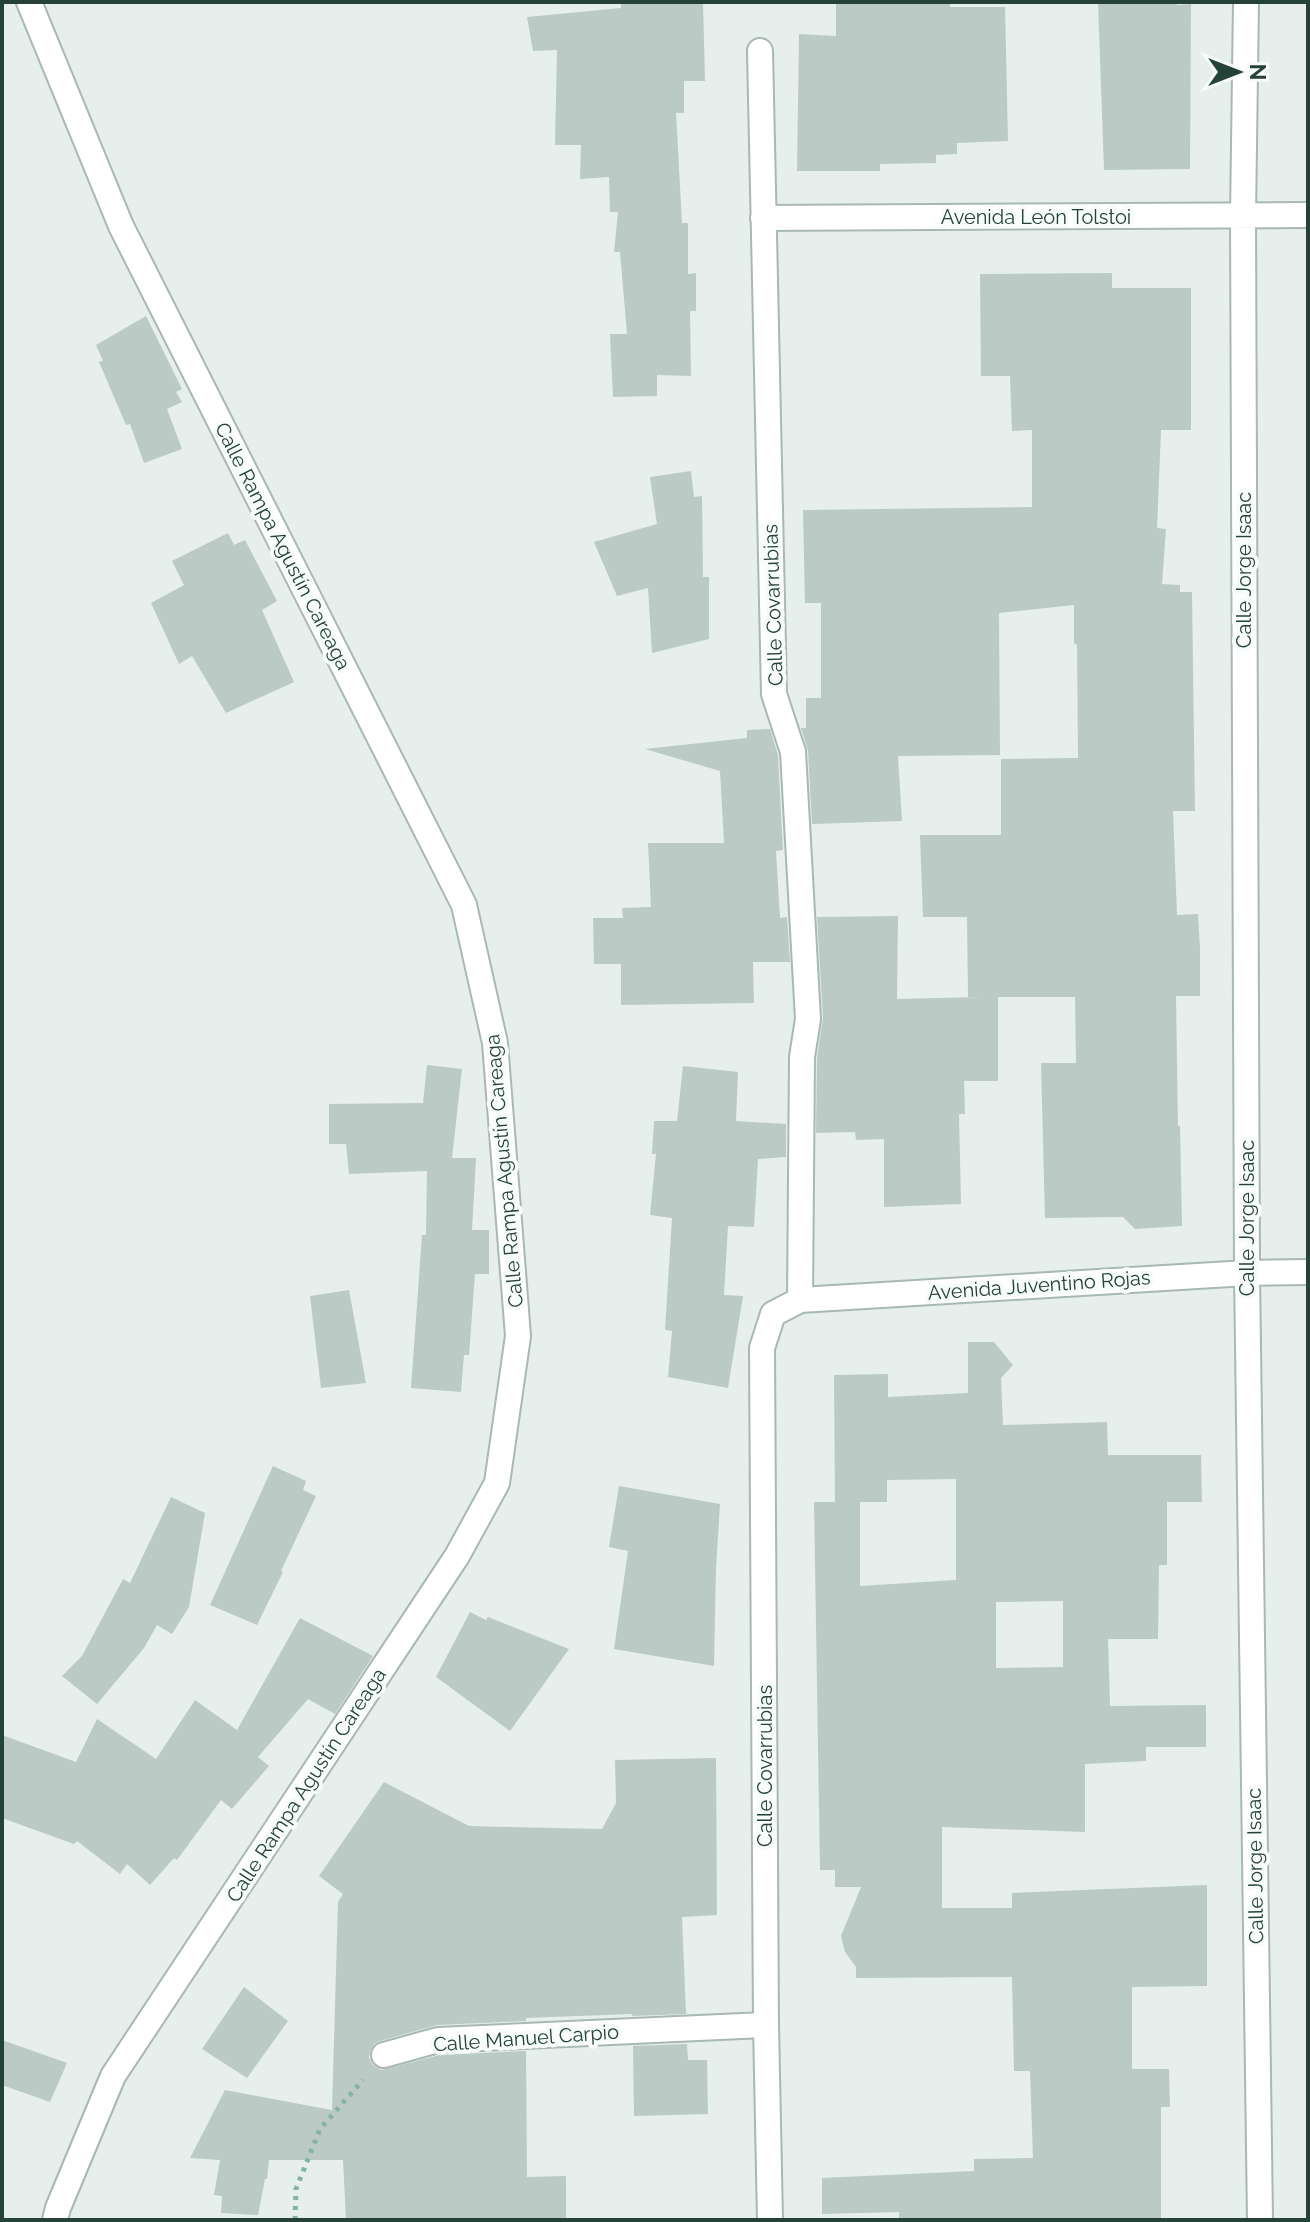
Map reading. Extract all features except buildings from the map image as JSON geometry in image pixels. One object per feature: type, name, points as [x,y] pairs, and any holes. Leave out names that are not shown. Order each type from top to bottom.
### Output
[{"type":"street","name":"Calle Rampa Agustín Careaga","points":[[29,2],[121,226],[464,905],[495,1043],[518,1336],[497,1483],[457,1556],[113,2076],[55,2220]]},
{"type":"street","name":"Calle Jorge Isaac","points":[[1246,2],[1243,216],[1247,1273],[1260,2220]]},
{"type":"street","name":"Calle Covarrubias","points":[[760,51],[774,694],[793,752],[808,1019],[802,1057],[800,1300]]},
{"type":"street","name":"Avenida León Tolstoi","points":[[763,218],[1308,215]]},
{"type":"street","name":"Avenida Juventino Rojas","points":[[773,1314],[800,1300],[1308,1272]]},
{"type":"street","name":"Calle Covarrubias","points":[[770,2220],[762,1348],[773,1314]]},
{"type":"street","name":"Calle Manuel Carpio","points":[[384,2055],[438,2040],[766,2025]]},
{"type":"path","points":[[295,2220],[296,2189],[320,2129],[384,2055]]}]
